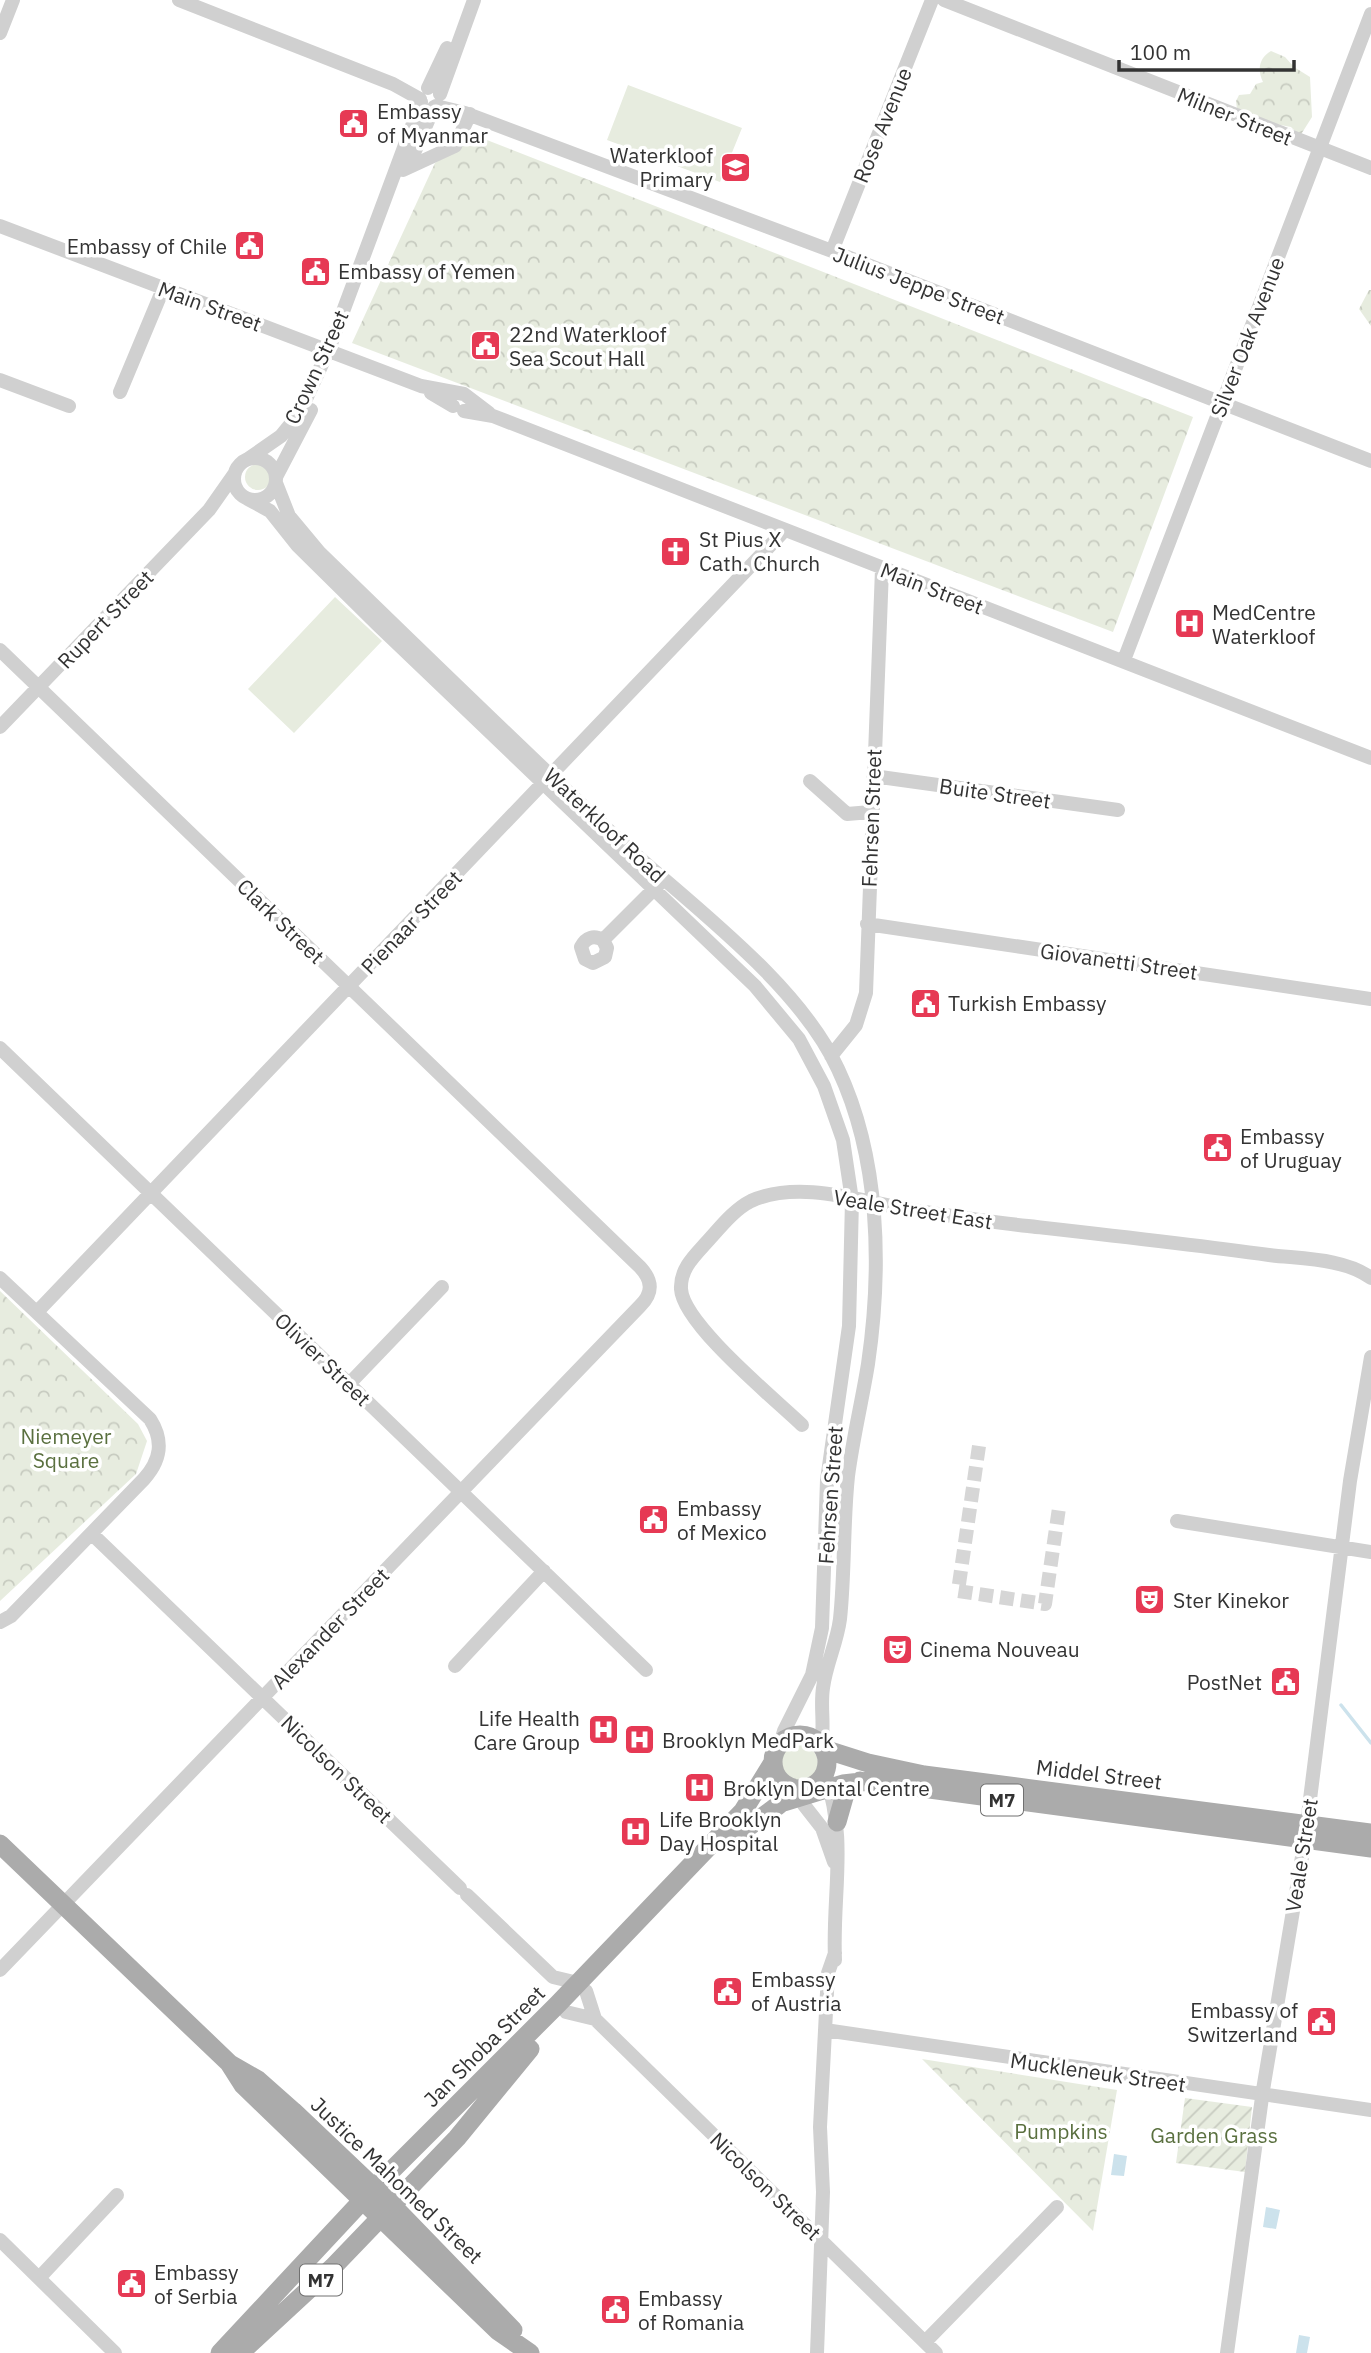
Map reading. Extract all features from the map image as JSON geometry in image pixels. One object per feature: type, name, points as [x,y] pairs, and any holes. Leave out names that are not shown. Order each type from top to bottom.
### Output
[{"type":"main road","name":"M7","points":[[772,1765],[774,1751],[781,1741],[802,1734],[823,1747]]},
{"type":"main road","points":[[823,1747],[828,1765],[825,1781]]},
{"type":"main road","name":"Middel Street","points":[[823,1747],[868,1763],[925,1775],[1306,1832],[1371,1849]]},
{"type":"main road","points":[[772,1765],[779,1780],[794,1794]]},
{"type":"main road","name":"Jan Shoba Street","points":[[220,2353],[274,2295],[457,2138],[562,2008],[743,1811],[772,1765]]},
{"type":"main road","name":"Middel Street","points":[[794,1794],[825,1781],[849,1775],[869,1776],[891,1783]]},
{"type":"main road","name":"Middel Street","points":[[825,1781],[891,1783],[971,1797],[1306,1832],[1371,1833]]},
{"type":"main road","points":[[837,1822],[845,1794],[860,1781]]},
{"type":"main road","name":"Jan Shoba Street","points":[[582,1987],[750,1823],[794,1794]]},
{"type":"main road","name":"Justice Mahomed Street","points":[[0,1844],[229,2063],[258,2080],[498,2330],[525,2348]]},
{"type":"main road","name":"Jan Shoba Street","points":[[240,2353],[313,2287],[377,2204]]},
{"type":"street","points":[[0,33],[13,0]]},
{"type":"street","name":"Julius Jeppe Street","points":[[179,0],[467,114],[832,251],[1371,461]]},
{"type":"street","name":"Crown Street","points":[[449,53],[465,0]]},
{"type":"street","name":"Crown Street","points":[[276,480],[333,351],[413,142],[474,0]]},
{"type":"street","name":"Rose Avenue","points":[[832,251],[932,0]]},
{"type":"street","name":"Milner Street","points":[[944,0],[1371,168]]},
{"type":"street","name":"Silver Oak Avenue","points":[[1124,660],[1371,14]]},
{"type":"street","points":[[402,170],[455,146],[467,114]]},
{"type":"street","name":"Main Street","points":[[0,226],[333,351],[785,531],[1124,660],[1371,758]]},
{"type":"street","points":[[120,391],[163,289]]},
{"type":"street","name":"Crown Street","points":[[248,459],[289,428],[333,351]]},
{"type":"street","points":[[0,380],[69,406]]},
{"type":"street","points":[[248,459],[267,461],[276,480],[266,497],[246,498],[236,486],[235,473],[248,459]]},
{"type":"street","name":"Rupert Street","points":[[0,727],[209,510],[235,473]]},
{"type":"street","name":"Waterkloof Road","points":[[276,480],[284,507],[298,529],[431,668]]},
{"type":"street","name":"Waterkloof Road","points":[[246,498],[270,511],[297,545],[659,884],[701,933],[765,997],[811,1060],[843,1140],[852,1200]]},
{"type":"street","name":"Rupert Street","points":[[209,510],[225,500],[246,498]]},
{"type":"street","name":"Pienaar Street","points":[[37,1312],[785,531]]},
{"type":"street","name":"Fehrsen Street","points":[[831,1056],[848,1038],[861,1013],[866,984],[882,569]]},
{"type":"street","name":"Clark Street","points":[[0,650],[640,1267],[650,1281]]},
{"type":"street","name":"Buite Street","points":[[873,776],[1118,810]]},
{"type":"street","points":[[810,781],[847,814],[871,812]]},
{"type":"street","points":[[603,940],[659,884]]},
{"type":"street","name":"Waterkloof Road","points":[[659,884],[712,923],[787,996],[831,1056],[857,1121],[873,1203]]},
{"type":"street","points":[[701,933],[712,923]]},
{"type":"street","name":"Giovanetti Street","points":[[867,924],[1371,999]]},
{"type":"street","name":"Olivier Street","points":[[0,1048],[646,1670]]},
{"type":"street","name":"Veale Street East","points":[[802,1425],[701,1330],[683,1302],[682,1279],[694,1256],[736,1211],[750,1202],[792,1192],[972,1220],[1152,1239],[1331,1264],[1361,1271],[1371,1278]]},
{"type":"street","name":"Fehrsen Street","points":[[781,1741],[816,1664],[826,1568],[827,1480],[848,1336],[852,1200]]},
{"type":"street","name":"Fehrsen Street","points":[[823,1747],[822,1690],[837,1639],[842,1602],[848,1480],[868,1360],[873,1203]]},
{"type":"street","points":[[0,1278],[149,1419],[159,1439],[159,1452],[153,1469],[11,1616],[0,1622]]},
{"type":"street","name":"Alexander Street","points":[[0,1969],[645,1301],[650,1281]]},
{"type":"street","points":[[349,1384],[442,1287]]},
{"type":"street","name":"Veale Street","points":[[1227,2353],[1262,2096],[1306,1832],[1320,1707],[1371,1357]]},
{"type":"street","points":[[826,1568],[833,1549],[837,1496],[848,1480]]},
{"type":"street","points":[[1177,1521],[1371,1552]]},
{"type":"street","name":"Nicolson Street","points":[[92,1534],[553,1977]]},
{"type":"street","points":[[455,1665],[544,1571]]},
{"type":"street","points":[[817,2353],[823,2154],[829,2119],[829,2031],[838,1877],[837,1822],[825,1781]]},
{"type":"street","points":[[794,1794],[822,1828],[838,1877]]},
{"type":"street","points":[[553,1977],[582,1987]]},
{"type":"street","points":[[553,1977],[562,2008],[594,2019]]},
{"type":"street","name":"Nicolson Street","points":[[582,1987],[594,2019],[936,2353]]},
{"type":"street","name":"Muckleneuk Street","points":[[829,2031],[1371,2110]]},
{"type":"street","points":[[39,2278],[117,2195]]},
{"type":"street","points":[[925,2342],[1057,2207]]},
{"type":"street","points":[[0,2240],[116,2353]]},
{"type":"green space","points":[[1271,51],[1285,57],[1294,67],[1310,77],[1312,117],[1300,136],[1291,127],[1270,123],[1237,109],[1236,101],[1239,95],[1250,94],[1256,84],[1263,82],[1260,65]]},
{"type":"green space","points":[[628,85],[742,128],[720,182],[607,140]]},
{"type":"green space","points":[[474,135],[1193,417],[1113,632],[352,343],[435,163]]},
{"type":"green space","points":[[1371,290],[1371,326],[1359,309]]},
{"type":"green space","points":[[258,464],[268,467],[271,477],[268,487],[258,490],[248,487],[245,477],[248,467]]},
{"type":"green space","points":[[335,597],[382,641],[294,733],[248,689]]},
{"type":"green space","name":"Niemeyer Square","points":[[0,1291],[138,1424],[147,1441],[136,1474],[0,1601]]},
{"type":"green space","points":[[797,1743],[812,1749],[818,1764],[812,1779],[797,1785],[782,1779],[776,1764],[782,1749]]},
{"type":"green space","name":"Pumpkins","points":[[922,2059],[1117,2090],[1093,2231]]},
{"type":"green space","name":"Garden Grass","points":[[1185,2098],[1252,2107],[1245,2172],[1176,2163]]},
{"type":"water","points":[[1114,2154],[1127,2156],[1124,2176],[1111,2175]]},
{"type":"water","points":[[1266,2207],[1280,2210],[1276,2229],[1263,2227]]},
{"type":"water","points":[[1299,2335],[1310,2337],[1307,2353],[1296,2353]]},
{"type":"waterway","points":[[1341,1705],[1371,1743]]},
{"type":"tunnel","points":[[979,1446],[958,1591],[1045,1604],[1059,1508]]},
{"type":"place","name":"Embassy of Myanmar","points":[[354,123]]},
{"type":"place","name":"Waterkloof Primary","points":[[736,167]]},
{"type":"place","name":"Embassy of Chile","points":[[250,246]]},
{"type":"place","name":"Embassy of Yemen","points":[[315,271]]},
{"type":"place","name":"22nd Waterkloof Sea Scout Hall","points":[[486,346]]},
{"type":"place","name":"St Pius X Cath. Church","points":[[676,551]]},
{"type":"place","name":"MedCentre Waterkloof","points":[[1189,624]]},
{"type":"place","name":"Turkish Embassy","points":[[925,1003]]},
{"type":"place","name":"Embassy of Uruguay","points":[[1217,1148]]},
{"type":"place","name":"Embassy of Mexico","points":[[654,1520]]},
{"type":"place","name":"Ster Kinekor","points":[[1150,1600]]},
{"type":"place","name":"Cinema Nouveau","points":[[897,1649]]},
{"type":"place","name":"PostNet","points":[[1285,1682]]},
{"type":"place","name":"Life Health Care Group","points":[[603,1730]]},
{"type":"place","name":"Brooklyn MedPark","points":[[639,1740]]},
{"type":"place","name":"Broklyn Dental Centre","points":[[700,1788]]},
{"type":"place","name":"Life Brooklyn Day Hospital","points":[[636,1831]]},
{"type":"place","name":"Embassy of Austria","points":[[728,1991]]},
{"type":"place","name":"Embassy of Switzerland","points":[[1321,2022]]},
{"type":"place","name":"Embassy of Serbia","points":[[131,2284]]},
{"type":"place","name":"Embassy of Romania","points":[[615,2310]]}]
